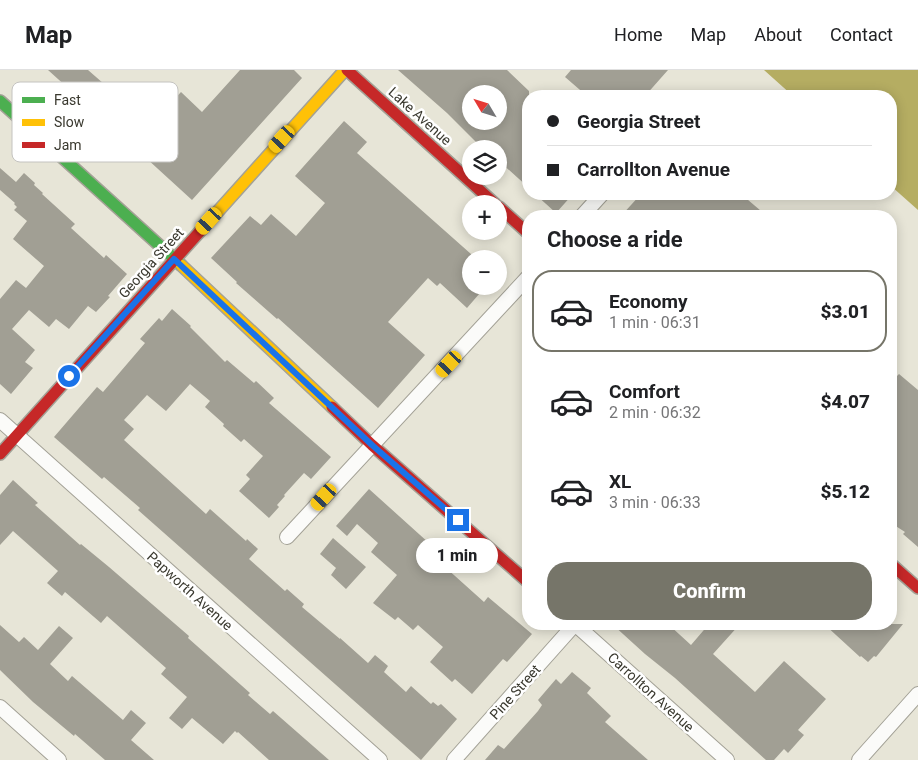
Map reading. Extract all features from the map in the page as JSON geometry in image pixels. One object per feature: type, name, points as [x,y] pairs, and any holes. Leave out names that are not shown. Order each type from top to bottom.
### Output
[{"type":"street","name":"Lake Avenue","points":[[346,70],[485,195]]},
{"type":"street","name":"Georgia Street","points":[[0,454],[346,70]]},
{"type":"street","points":[[0,101],[12,112]]},
{"type":"street","points":[[67,162],[174,259],[372,445],[522,577]]},
{"type":"street","points":[[587,210],[597,200]]},
{"type":"street","points":[[507,214],[522,228]]},
{"type":"street","points":[[287,537],[522,284]]},
{"type":"street","name":"Papworth Avenue","points":[[0,420],[380,760]]},
{"type":"street","points":[[897,569],[918,588]]},
{"type":"street","name":"Pine Street","points":[[454,760],[570,630]]},
{"type":"street","name":"Carrollton Avenue","points":[[582,630],[726,760]]},
{"type":"street","points":[[858,760],[918,694]]},
{"type":"street","points":[[0,708],[59,760]]},
{"type":"shaded area","points":[[764,70],[918,70],[918,210],[897,191],[897,90],[786,90]]},
{"type":"building","points":[[48,70],[88,70],[102,82],[61,82]]},
{"type":"building","points":[[240,70],[294,70],[302,78],[192,200],[150,162],[178,162],[178,95],[181,92],[202,112]]},
{"type":"building","points":[[398,70],[507,70],[528,90],[522,90],[522,182],[507,168],[507,140],[474,140],[464,130],[508,130],[508,85],[462,85],[462,128]]},
{"type":"building","points":[[571,70],[668,70],[650,90],[580,90],[565,77]]},
{"type":"building","points":[[344,121],[367,142],[357,153],[466,250],[462,250],[462,295],[478,295],[467,308],[440,283],[437,286],[428,278],[388,322],[425,355],[378,408],[236,283],[211,258],[250,216],[261,225],[271,214],[296,236],[325,203],[295,176]]},
{"type":"building","points":[[0,168],[16,182],[24,173],[35,183],[34,185],[42,194],[75,224],[71,228],[104,258],[106,255],[127,274],[96,312],[88,306],[69,329],[56,319],[49,327],[29,310],[12,329],[35,350],[25,362],[33,368],[11,394],[0,384],[0,299],[16,280],[26,288],[44,266],[13,239],[27,221],[14,210],[17,207],[15,203],[0,190]]},
{"type":"building","points":[[542,200],[568,200],[559,210],[553,210]]},
{"type":"building","points":[[636,200],[748,200],[760,210],[626,210]]},
{"type":"building","points":[[172,309],[225,362],[227,360],[254,383],[256,381],[274,398],[269,403],[331,457],[311,479],[304,473],[284,495],[277,505],[279,507],[269,518],[239,491],[250,479],[246,475],[263,456],[244,439],[241,442],[223,426],[224,424],[205,407],[210,401],[190,384],[166,411],[147,395],[124,420],[134,429],[124,440],[206,514],[210,509],[246,541],[247,539],[258,549],[249,559],[285,591],[287,589],[304,604],[302,607],[368,663],[375,655],[388,666],[384,672],[406,692],[411,686],[431,704],[433,702],[438,706],[441,704],[457,719],[421,760],[138,510],[140,508],[104,477],[102,479],[54,437],[97,387],[103,392],[145,343],[140,339],[159,318],[162,321]]},
{"type":"building","points":[[899,374],[918,390],[918,547],[903,534],[905,532],[897,527],[897,376]]},
{"type":"building","points":[[13,480],[38,503],[35,505],[80,545],[109,567],[189,636],[188,638],[250,693],[248,695],[270,714],[273,711],[329,760],[269,760],[238,732],[235,731],[223,744],[192,718],[182,729],[169,718],[187,697],[161,674],[166,668],[107,616],[101,623],[65,592],[62,596],[47,583],[58,571],[13,531],[0,545],[0,495]]},
{"type":"building","points":[[369,489],[450,562],[445,567],[484,602],[488,597],[522,626],[522,630],[527,630],[532,634],[507,662],[503,659],[472,694],[455,679],[452,682],[430,662],[443,647],[418,625],[413,630],[398,617],[395,620],[373,603],[397,575],[371,552],[378,543],[357,524],[347,536],[336,526]]},
{"type":"building","points":[[333,538],[366,567],[346,589],[331,575],[336,568],[320,554]]},
{"type":"building","points":[[897,624],[903,624],[876,657],[874,656],[868,662],[831,630],[897,630]]},
{"type":"building","points":[[0,625],[19,642],[24,637],[38,650],[59,626],[73,638],[50,664],[68,681],[72,676],[123,720],[131,710],[146,723],[131,740],[154,760],[105,760],[33,702],[0,670]]},
{"type":"building","points":[[619,630],[675,630],[691,645],[704,630],[735,630],[713,654],[755,692],[784,661],[826,699],[798,730],[804,735],[788,753],[784,749],[774,760],[766,760],[675,678]]},
{"type":"building","points":[[572,672],[591,688],[587,693],[611,716],[605,722],[648,760],[485,760],[498,745],[504,749],[538,711],[542,705],[538,700],[556,679],[561,684]]},
{"type":"traffic: fast","points":[[0,101],[12,112]]},
{"type":"traffic: fast","points":[[67,162],[181,265]]},
{"type":"traffic: slow","points":[[203,228],[345,70]]},
{"type":"traffic: slow","points":[[181,265],[332,407]]},
{"type":"traffic: jam","points":[[347,70],[485,195]]},
{"type":"traffic: jam","points":[[507,214],[522,228]]},
{"type":"traffic: jam","points":[[0,454],[203,228]]},
{"type":"traffic: jam","points":[[332,407],[372,445],[522,577]]},
{"type":"traffic: jam","points":[[897,569],[918,588]]},
{"type":"route","points":[[69,376],[174,259],[372,445],[458,520]]}]
